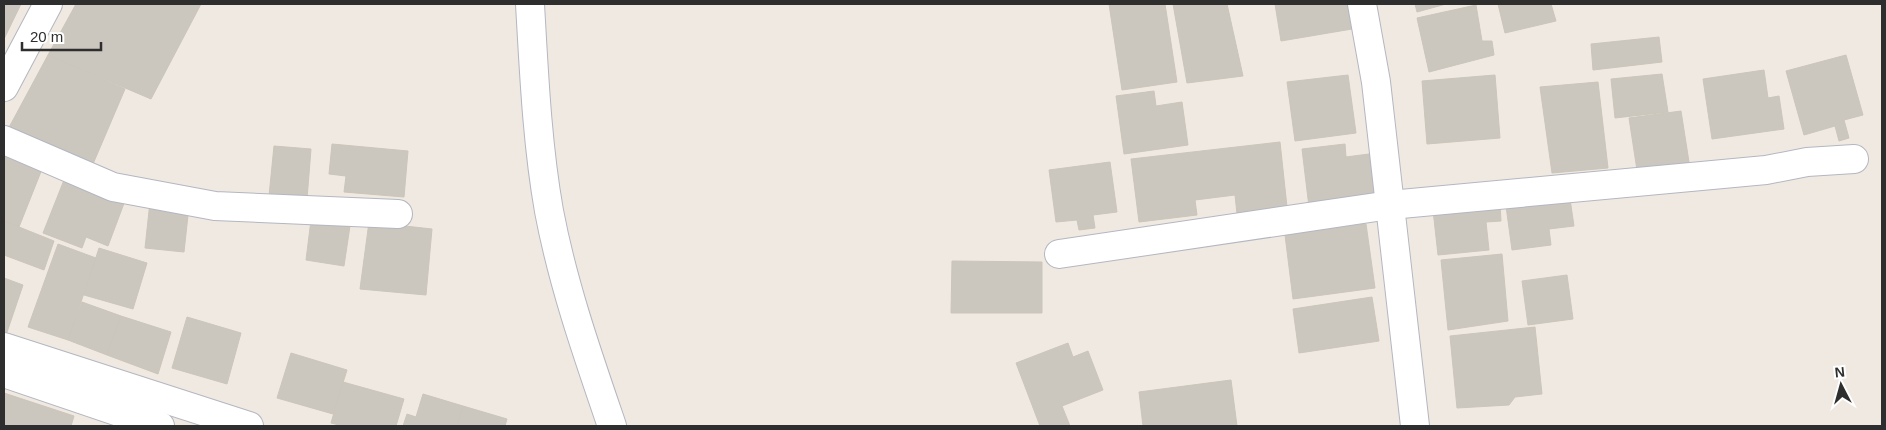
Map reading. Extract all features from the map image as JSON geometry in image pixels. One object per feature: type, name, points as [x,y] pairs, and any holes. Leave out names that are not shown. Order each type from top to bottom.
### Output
[{"type":"street","points":[[4,88],[48,4]]},
{"type":"street","points":[[530,4],[535,95],[549,211],[565,282],[612,426]]},
{"type":"street","points":[[1362,4],[1376,82],[1415,426]]},
{"type":"street","points":[[4,140],[113,187],[123,189],[215,206],[398,214]]},
{"type":"street","points":[[1058,254],[1390,206],[1614,183],[1766,170],[1807,162],[1854,159]]},
{"type":"street","points":[[4,347],[249,426]]},
{"type":"street","points":[[4,373],[160,426]]},
{"type":"building","points":[[4,4],[21,4],[4,39]]},
{"type":"building","points":[[76,4],[201,4],[151,99],[48,55]]},
{"type":"building","points":[[1109,4],[1165,4],[1177,82],[1122,90]]},
{"type":"building","points":[[1173,4],[1227,4],[1243,76],[1187,83]]},
{"type":"building","points":[[1275,4],[1347,4],[1352,29],[1281,41]]},
{"type":"building","points":[[1415,4],[1446,4],[1417,12]]},
{"type":"building","points":[[1498,4],[1551,4],[1556,21],[1505,33]]},
{"type":"building","points":[[1476,5],[1482,41],[1492,41],[1494,55],[1429,72],[1417,18]]},
{"type":"building","points":[[1659,37],[1662,62],[1593,70],[1591,44]]},
{"type":"building","points":[[48,55],[125,89],[90,171],[6,133]]},
{"type":"building","points":[[1846,55],[1863,115],[1844,120],[1849,138],[1839,141],[1835,126],[1804,135],[1786,71]]},
{"type":"building","points":[[1764,70],[1768,98],[1779,96],[1784,129],[1712,139],[1703,79]]},
{"type":"building","points":[[1662,74],[1668,112],[1615,118],[1611,79]]},
{"type":"building","points":[[1348,75],[1356,133],[1295,141],[1287,82]]},
{"type":"building","points":[[1495,75],[1500,138],[1427,144],[1422,81]]},
{"type":"building","points":[[1598,82],[1608,168],[1552,173],[1540,87]]},
{"type":"building","points":[[1154,91],[1156,106],[1182,102],[1188,145],[1124,154],[1116,96]]},
{"type":"building","points":[[1681,111],[1689,162],[1637,170],[1629,118]]},
{"type":"building","points":[[1280,142],[1287,207],[1237,214],[1235,195],[1195,200],[1197,215],[1139,222],[1131,159]]},
{"type":"building","points":[[332,144],[408,151],[404,197],[344,192],[346,176],[329,174]]},
{"type":"building","points":[[1345,144],[1346,157],[1369,154],[1375,199],[1309,207],[1302,149]]},
{"type":"building","points":[[274,146],[311,149],[307,199],[269,196]]},
{"type":"building","points":[[4,148],[44,164],[19,227],[4,221]]},
{"type":"building","points":[[1110,162],[1117,212],[1093,215],[1095,228],[1079,230],[1077,220],[1056,222],[1049,170]]},
{"type":"building","points":[[66,175],[126,198],[108,246],[86,237],[82,248],[43,233]]},
{"type":"building","points":[[1570,199],[1574,226],[1549,229],[1551,245],[1512,250],[1506,206]]},
{"type":"building","points":[[150,202],[189,206],[184,252],[145,248]]},
{"type":"building","points":[[1500,203],[1501,221],[1486,222],[1489,250],[1438,255],[1433,210]]},
{"type":"building","points":[[311,220],[350,226],[344,266],[306,260]]},
{"type":"building","points":[[4,221],[54,241],[44,270],[4,255]]},
{"type":"building","points":[[369,222],[432,229],[426,295],[360,289]]},
{"type":"building","points":[[1366,224],[1375,288],[1293,299],[1285,235]]},
{"type":"building","points":[[58,244],[96,258],[68,340],[28,327]]},
{"type":"building","points":[[99,248],[147,263],[133,309],[84,295]]},
{"type":"building","points":[[1502,254],[1508,321],[1448,330],[1441,260]]},
{"type":"building","points":[[952,261],[1042,262],[1042,313],[951,313]]},
{"type":"building","points":[[1567,275],[1573,319],[1528,325],[1522,281]]},
{"type":"building","points":[[4,278],[23,285],[5,338],[4,337]]},
{"type":"building","points":[[1372,297],[1379,341],[1299,353],[1293,309]]},
{"type":"building","points":[[82,302],[121,316],[107,355],[68,340]]},
{"type":"building","points":[[121,316],[171,332],[158,374],[107,355]]},
{"type":"building","points":[[187,317],[241,333],[227,384],[172,368]]},
{"type":"building","points":[[1535,327],[1542,394],[1515,397],[1509,405],[1457,408],[1450,336]]},
{"type":"building","points":[[1068,343],[1073,357],[1088,351],[1103,390],[1062,406],[1070,426],[1040,426],[1016,363]]},
{"type":"building","points":[[291,353],[347,370],[333,414],[277,398]]},
{"type":"building","points":[[1231,380],[1237,426],[1143,426],[1139,392]]},
{"type":"building","points":[[343,382],[404,399],[396,426],[343,426],[331,423]]},
{"type":"building","points":[[4,393],[74,416],[71,426],[4,426]]},
{"type":"building","points":[[423,394],[463,406],[457,426],[403,426],[407,414],[416,417]]},
{"type":"building","points":[[463,406],[507,419],[505,426],[457,426]]}]
